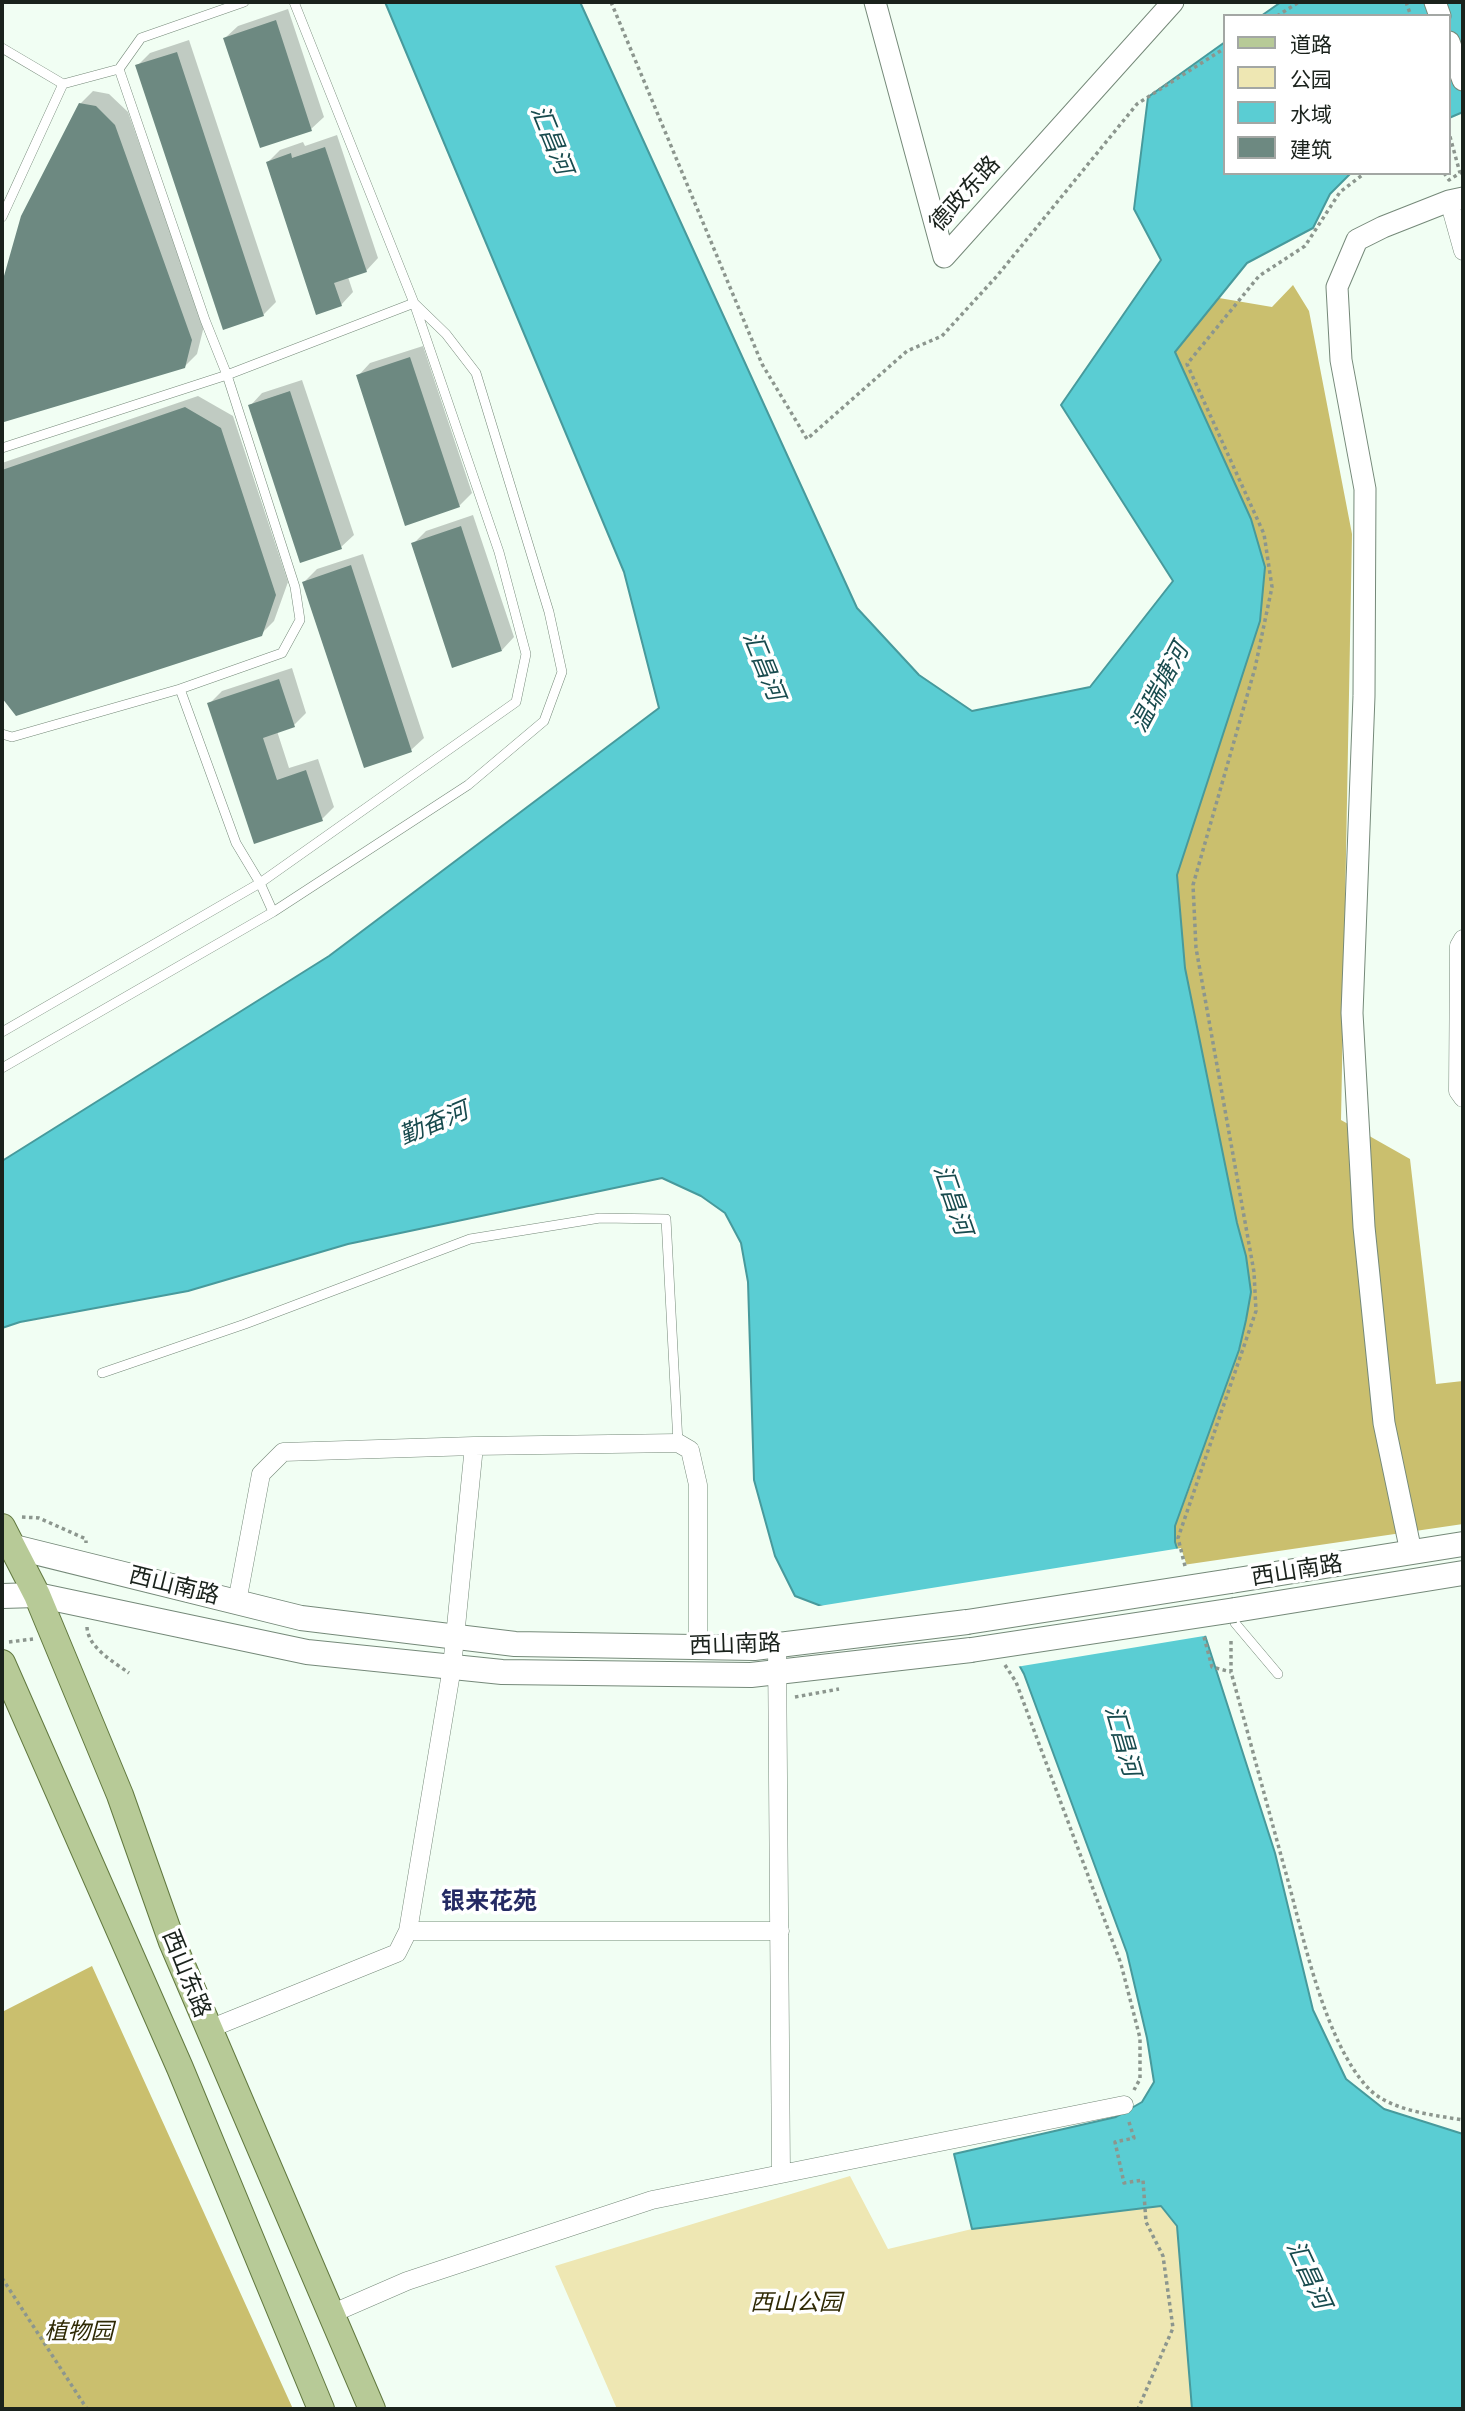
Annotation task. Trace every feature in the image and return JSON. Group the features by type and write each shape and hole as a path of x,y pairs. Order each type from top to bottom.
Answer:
{"main road":[{"name":"西山南路","path":"5,1539 302,1618 515,1644 754,1648 967,1622 1463,1544"},
{"name":"西山东路","path":"5,1539 37,1595 120,1794 172,1942 372,2409"},
{"name":"西山南路","path":"2,1596 37,1595 307,1652 502,1672 751,1675 1235,1616 1463,1573"},
{"name":"西山东路","path":"2,1663 180,2068 321,2409"}],"street":[{"name":"德政东路","path":"875,2 944,257 1174,2"},
{"path":"1451,47 1463,80"},
{"path":"1411,1552 1384,1423 1364,1227 1352,1013 1363,709 1365,489 1341,360 1337,287 1357,240 1456,199 1463,251"},
{"path":"1463,939 1459,946 1458,1091 1463,1098"},
{"path":"237,1602 261,1474 283,1452 678,1443 690,1450 698,1485 698,1647"},
{"path":"209,2029 397,1953 408,1931 452,1667 474,1446"},
{"path":"777,1645 781,2174"},
{"path":"408,1931 780,1931"},
{"path":"331,2314 407,2281 652,2200 1124,2105"}],"lane":[{"path":"2,48 63,84 119,69 141,38 244,2"},
{"path":"2,1032 260,883 516,702 526,654 499,552 414,303 294,2"},
{"path":"2,734 12,737 180,690 282,653 300,620 295,587 227,375 205,320 119,69"},
{"path":"2,217 63,84"},
{"path":"2,447 227,375 414,303"},
{"path":"2,1068 273,912 468,785 544,721 562,672 549,612 476,373 446,334 414,303"},
{"path":"180,690 236,843 260,883 273,912"},
{"path":"102,1373 245,1324 470,1239 600,1218 666,1219 678,1443"},
{"path":"1235,1616 1278,1674"}],"path":[{"path":"611,2 762,365 807,439 907,351 942,335 997,276 1138,104 1224,49"},
{"path":"1280,14 1299,2"},
{"path":"1445,175 1449,180 1460,173 1451,140"},
{"path":"1188,1576 1178,1538 1256,1311 1254,1272 1196,947 1193,885 1255,668 1272,587 1264,534 1187,365 1259,276 1305,246 1340,192 1362,175"},
{"path":"1235,1616 1229,1647 1231,1672 1328,2020 1344,2054 1370,2090 1405,2110 1463,2120"},
{"path":"1201,1628 1212,1667 1231,1672"},
{"path":"87,1633 104,1656 129,1673"},
{"path":"1017,1660 1003,1662 1016,1682 1117,1951 1140,2038 1140,2079 1124,2105 1134,2138 1115,2142 1124,2183 1143,2180 1146,2222 1163,2256 1173,2328 1139,2409"},
{"path":"779,1699 845,1688"},
{"path":"2,2278 87,2409"}],"green space":[{"path":"1293,285 1309,311 1352,534 1341,1120 1410,1159 1436,1384 1463,1381 1463,1524 1183,1565 1175,1542 1175,1526 1193,1479 1251,1292 1246,1256 1185,968 1177,875 1260,621 1265,567 1251,519 1175,352 1219,298 1272,307"},
{"name":"植物园","path":"92,1966 293,2409 2,2409 2,2010"},
{"name":"西山公园","path":"850,2176 888,2249 972,2229 1161,2206 1177,2226 1192,2409 617,2409 555,2266"}],"water":[{"path":"385,2 580,2 857,608 919,675 972,711 1090,687 1173,581 1061,405 1161,260 1134,209 1148,97 1224,43 1224,175 1349,175 1330,194 1313,228 1247,263 1175,352 1251,519 1265,567 1260,621 1177,875 1185,968 1246,1256 1251,1292 1239,1350 1175,1526 1175,1542 1275,1853 1313,2010 1346,2079 1384,2109 1463,2134 1463,2409 1192,2409 1177,2226 1161,2206 972,2229 954,2154 1116,2117 1142,2102 1154,2082 1147,2038 1127,1953 1024,1674 1001,1632 976,1612 933,1599 829,1609 795,1596 775,1556 754,1480 748,1282 741,1243 725,1213 701,1196 662,1178 348,1244 188,1291 20,1322 2,1328 2,1161 329,956 659,708 624,572"},
{"path":"1281,2 1463,2 1463,112 1451,117 1451,14 1264,14"}],"pier":[{"path":"1181,1548 1210,1635 1016,1667 998,1635 974,1615 933,1603 885,1611 829,1613 813,1607"}],"building":[{"path":"276,20 312,131 260,148 223,38"},
{"path":"177,52 264,316 223,330 135,65"},
{"path":"79,103 96,106 115,125 192,340 185,368 4,422 2,283 21,216"},
{"path":"325,147 367,272 334,283 342,306 316,315 266,162 291,153 292,158"},
{"path":"410,357 460,507 405,526 356,375"},
{"path":"290,391 342,549 300,563 248,405"},
{"path":"185,407 221,428 276,595 262,636 16,716 2,698 2,470"},
{"path":"461,526 502,651 452,668 411,543"},
{"path":"351,565 412,752 364,768 302,582"},
{"path":"279,679 295,727 263,738 277,780 306,770 323,821 254,844 207,703"}],"district":[{"name":"银来花苑","path":"489,1902"}],"water label":[{"name":"汇昌河","path":"551,140"},
{"name":"汇昌河","path":"763,666"},
{"name":"温瑞塘河","path":"1160,688"},
{"name":"勤奋河","path":"434,1124"},
{"name":"汇昌河","path":"952,1200"},
{"name":"汇昌河","path":"1122,1741"},
{"name":"汇昌河","path":"1308,2275"}]}
